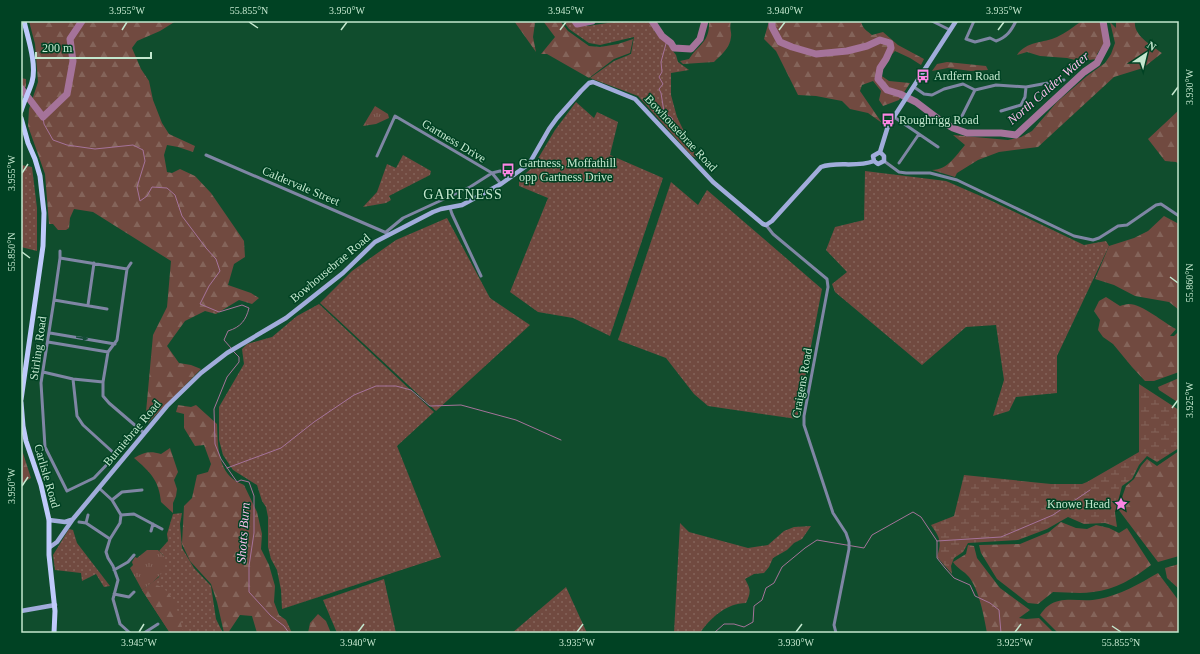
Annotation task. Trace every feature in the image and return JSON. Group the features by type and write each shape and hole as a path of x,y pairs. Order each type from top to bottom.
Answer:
{"main road":[{"path":"22,109 32,82 33,65 24,21"},
{"name":"Carlisle Road","path":"21,118 40,176 44,219 43,246 21,401 26,441 41,485 49,520 55,605 54,633"}],"street":[{"path":"932,21 951,30"},
{"path":"874,161 874,156 880,152 888,126 956,21"},
{"path":"974,21 966,39 974,42 990,38 996,41 1005,38 1012,30 1016,21"},
{"path":"914,87 924,94 932,95 944,89 963,84 975,90 996,85 1026,87 1064,80"},
{"name":"Bowhousebrae Road","path":"242,343 286,318 343,273 375,242 387,233 433,212 462,205 501,184 529,164 549,129 570,103 589,83 593,82 635,99 713,182 760,222 766,225"},
{"path":"1001,111 1020,105 1025,97 1026,87"},
{"path":"961,118 975,90"},
{"name":"Gartness Drive","path":"377,156 395,116 492,173 501,184"},
{"path":"894,117 938,147"},
{"path":"899,163 919,134"},
{"path":"901,150 906,153"},
{"path":"880,152 884,156 884,161 899,172 930,173 957,180 1074,236 1086,239 1092,240 1099,238 1118,226 1127,225 1156,205 1161,204 1179,216"},
{"name":"Caldervale Street","path":"206,155 387,233"},
{"path":"766,225 772,221 820,167 827,164 866,164 874,161 878,164 884,161"},
{"path":"387,233 403,218 470,186 492,173 500,171 514,175"},
{"path":"450,208 482,276"},
{"name":"Craigens Road","path":"766,225 773,234 827,279 828,287 804,416 804,424 833,513 846,533 849,542 850,550 834,625 836,633"},
{"name":"Stirling Road","path":"60,251 50,333 41,383 45,447 67,491 94,478 116,455 83,425 77,416 73,379"},
{"path":"60,258 127,269"},
{"path":"88,306 94,263"},
{"path":"130,263 127,269 117,340 108,352 103,382 103,396 109,404 144,433"},
{"path":"54,300 107,309"},
{"path":"50,333 115,344"},
{"path":"48,342 108,352"},
{"name":"Burniebrae Road","path":"50,547 57,542 73,519 167,406 201,373 242,343"},
{"path":"43,372 73,379 103,382"},
{"path":"99,488 112,500 121,515 120,523 110,539 106,552 118,580 113,599 120,624 130,633"},
{"path":"112,500 122,492 142,490"},
{"path":"121,515 134,514 162,529"},
{"path":"86,523 88,515"},
{"path":"49,520 65,522 73,519"},
{"path":"58,520 62,527 62,535"},
{"path":"79,522 86,523 110,539"},
{"path":"151,531 153,524"},
{"path":"114,570 128,562 134,555"},
{"path":"128,562 132,565"},
{"path":"114,594 129,597 134,592"},
{"path":"21,611 55,605"},
{"path":"144,633 158,624"},
{"path":"123,627 123,633"}],"green space":[{"path":"29,21 176,21 160,31 137,41 132,48 141,69 149,81 153,100 162,123 169,134 195,146 193,152 167,145 164,155 167,172 172,173 180,169 195,176 211,193 244,241 245,257 234,264 228,285 251,293 259,298 252,304 239,300 216,314 205,311 185,321 167,346 179,363 191,365 201,369 148,423 146,412 153,335 167,307 171,261 93,212 74,209 70,218 69,228 66,230 58,230 53,224 49,224 45,174 28,126 29,109 38,82 35,44"},
{"path":"514,21 539,21 535,23 533,37 536,52"},
{"path":"543,21 560,21 568,31 589,46 600,47 618,44 633,39 630,53 614,59 589,78 547,54 541,54 555,37"},
{"path":"563,21 571,21 588,26 620,21 647,21 652,25 655,32 676,55 678,62 689,70 671,73 671,95 677,117 697,158 692,156 638,96 590,78 614,61 631,54 634,37 600,45 589,43 569,29"},
{"path":"576,21 617,21 586,24"},
{"path":"709,21 731,21 731,37 727,48 714,62 683,64 680,61 689,59 704,42 708,34"},
{"path":"769,21 861,21 867,31 872,35 883,32 898,45 924,59 921,65 895,51 876,72 889,81 910,83 899,100 883,106 879,100 881,91 873,81 862,85 860,91 882,123 868,113 850,109 842,101 816,96 798,95 776,51 764,39"},
{"path":"1082,21 1101,21 1105,42 1097,54 1098,59 1079,61 1067,58 1040,56 1027,52 1017,55 1025,47 1057,37"},
{"path":"1116,21 1135,21 1135,26 1140,36 1162,53 1143,68 1114,77 1038,147 999,152 978,160 957,173 955,177 932,170 943,168 947,165 965,145 953,135 1008,140 1021,137 1032,131 1057,102 1087,76 1105,63 1111,54 1115,43 1110,22 1116,28"},
{"path":"947,62 986,66 988,70 971,71 948,68 932,71 937,64"},
{"path":"21,78 26,79 26,86 21,99"},
{"path":"576,102 594,118 597,112 618,122 610,155 663,178 610,336 573,318 538,312 510,292 548,198 519,186 519,179 533,167 555,130"},
{"path":"375,106 388,114 389,118 376,124 363,126"},
{"path":"1179,110 1179,164 1176,162 1165,161 1148,139"},
{"path":"403,155 431,171 430,175 389,196 391,200 386,203 363,207 377,192 387,164 396,168"},
{"path":"21,165 32,167 37,208 37,251 21,247"},
{"path":"865,171 946,181 992,201 1084,245 1106,241 1109,246 1057,356 1057,393 1016,397 1009,411 993,416 1004,380 996,325 966,327 922,365 835,292 832,284 847,272 826,250 835,227 864,220"},
{"path":"671,182 698,205 707,190 822,289 797,419 708,406 694,394 666,358 618,340"},
{"path":"1164,216 1179,224 1179,310 1169,302 1135,296 1114,285 1095,279 1109,246 1134,238 1148,231"},
{"path":"447,218 490,298 530,325 436,411 320,303 352,271 396,240"},
{"path":"1106,297 1120,306 1128,304 1134,305 1153,314 1176,329 1170,336 1174,336 1179,331 1179,372 1154,381 1145,381 1113,344 1103,337 1098,330 1100,320 1094,311 1099,301"},
{"path":"319,304 434,412 397,446 441,557 282,609 281,590 277,570 271,559 268,547 268,517 266,507 262,501 257,485 233,470 223,455 219,440 219,407 244,364 242,349 247,344 272,337 297,316"},
{"path":"1179,378 1179,403 1159,390 1158,387"},
{"path":"1139,384 1179,410 1179,448 1157,462 1147,456 1139,465 1132,479 1122,486 1115,513 1117,527 1105,523 1084,524 1068,517 1047,529 1018,540 968,543 963,552 954,558 951,566 952,574 937,557 940,543 931,525 954,516 964,475 1051,484 1082,484 1087,482 1139,452"},
{"path":"178,405 191,407 196,405 217,424 218,446 221,461 228,474 234,480 244,485 257,512 262,534 261,549 269,565 275,586 274,602 279,615 286,620 292,633 257,633 252,616 240,615 228,633 224,633 211,584 190,561 182,544 184,506 192,498 197,475 208,472 211,464 204,445 195,446 184,428 184,414 176,412"},
{"path":"21,447 31,478 21,484"},
{"path":"170,448 178,472 174,480 177,489 173,503 173,513 161,502 160,494 153,477 134,458 141,454 147,453 161,454"},
{"path":"1179,451 1179,556 1158,562 1118,509 1126,486 1134,479 1141,466 1147,459 1157,466"},
{"path":"182,513 180,524 182,548 194,568 211,586 216,619 223,633 170,633 142,590 159,577 164,556 159,551 168,541 167,534 173,514"},
{"path":"1061,522 1076,528 1087,529 1096,525 1109,528 1119,533 1127,528 1151,565 1131,579 1109,589 1088,593 1053,592 1038,604 1028,603 997,579 981,553 979,545 1020,544 1049,532"},
{"path":"680,523 689,532 748,548 768,545 784,531 794,527 811,526 802,539 773,558 769,567 764,573 754,574 745,579 750,591 746,603 732,606 720,612 700,633 674,633"},
{"path":"69,529 73,530 77,543 110,586 104,587 96,574 82,581 81,573 55,570 53,555"},
{"path":"968,545 974,546 977,558 1000,588 1030,610 1019,618 1039,618 1054,633 987,633 983,611 973,582 953,562 966,554"},
{"path":"147,550 158,550 164,556 164,571 142,590 130,568 133,565 132,562 135,557 137,558"},
{"path":"1179,564 1179,589 1167,578 1165,568"},
{"path":"1158,573 1179,601 1179,633 1058,633 1040,615 1046,608 1059,601 1093,600 1107,597 1129,589"},
{"path":"384,579 396,633 337,633 323,600"},
{"path":"151,584 161,587 174,601 184,633 170,633 142,590"},
{"path":"566,587 587,633 512,633"},
{"path":"318,614 326,621 331,633 308,633 310,623"}],"waterway":[{"name":"North Calder Water","path":"21,88 43,117 67,94 73,61 70,39 82,21"},
{"name":"North Calder Water","path":"575,21 577,24 592,21"},
{"name":"North Calder Water","path":"652,21 662,36 671,43 674,48 691,49 700,39 705,21"},
{"name":"North Calder Water","path":"772,21 772,27 780,42 816,54 847,51 867,46 880,40 890,43 891,48 880,68 878,79 887,90 900,94 916,102 941,121 953,128 967,133 1001,133 1016,135 1084,72 1097,63 1107,44 1103,21"},
{"path":"667,40 661,62 662,72 659,77 663,84 659,89 664,112 672,118 684,143 692,150"},
{"name":"Shotts Burn","path":"43,117 44,124 53,140 67,145 95,149 133,145 143,150 145,161 137,187 140,201 147,196 152,187 167,188 175,195 182,216 216,259 220,271 209,286 200,304 219,312 242,305 249,308 240,325 228,331 224,340 231,348"},
{"name":"Shotts Burn","path":"233,351 239,357 239,362 227,377 214,409 215,444 221,459 237,482 241,480 249,482 254,496 254,533 249,566 249,592 271,616 284,626 289,633"},
{"path":"227,468 281,448 314,422 354,395 376,386 396,386 411,390 430,406 461,405 516,420 561,440"},
{"path":"937,541 1001,537 1053,515 1090,490"},
{"path":"714,633 724,624 734,624 744,627 753,622 754,606 762,600 766,588 774,583 782,567 817,540 864,548 872,535 913,512 921,517 937,541 937,558 945,568 954,578 970,585 975,596 990,603 999,610 1001,633"}],"place":[{"name":"Ardfern Road","path":"923,76"},
{"name":"Roughrigg Road","path":"888,120"},
{"name":"Gartness, Moffathill opp Gartness Drive","path":"508,170"},
{"name":"Knowe Head","path":"1121,504"}],"district":[{"name":"GARTNESS","path":"463,194"}]}
